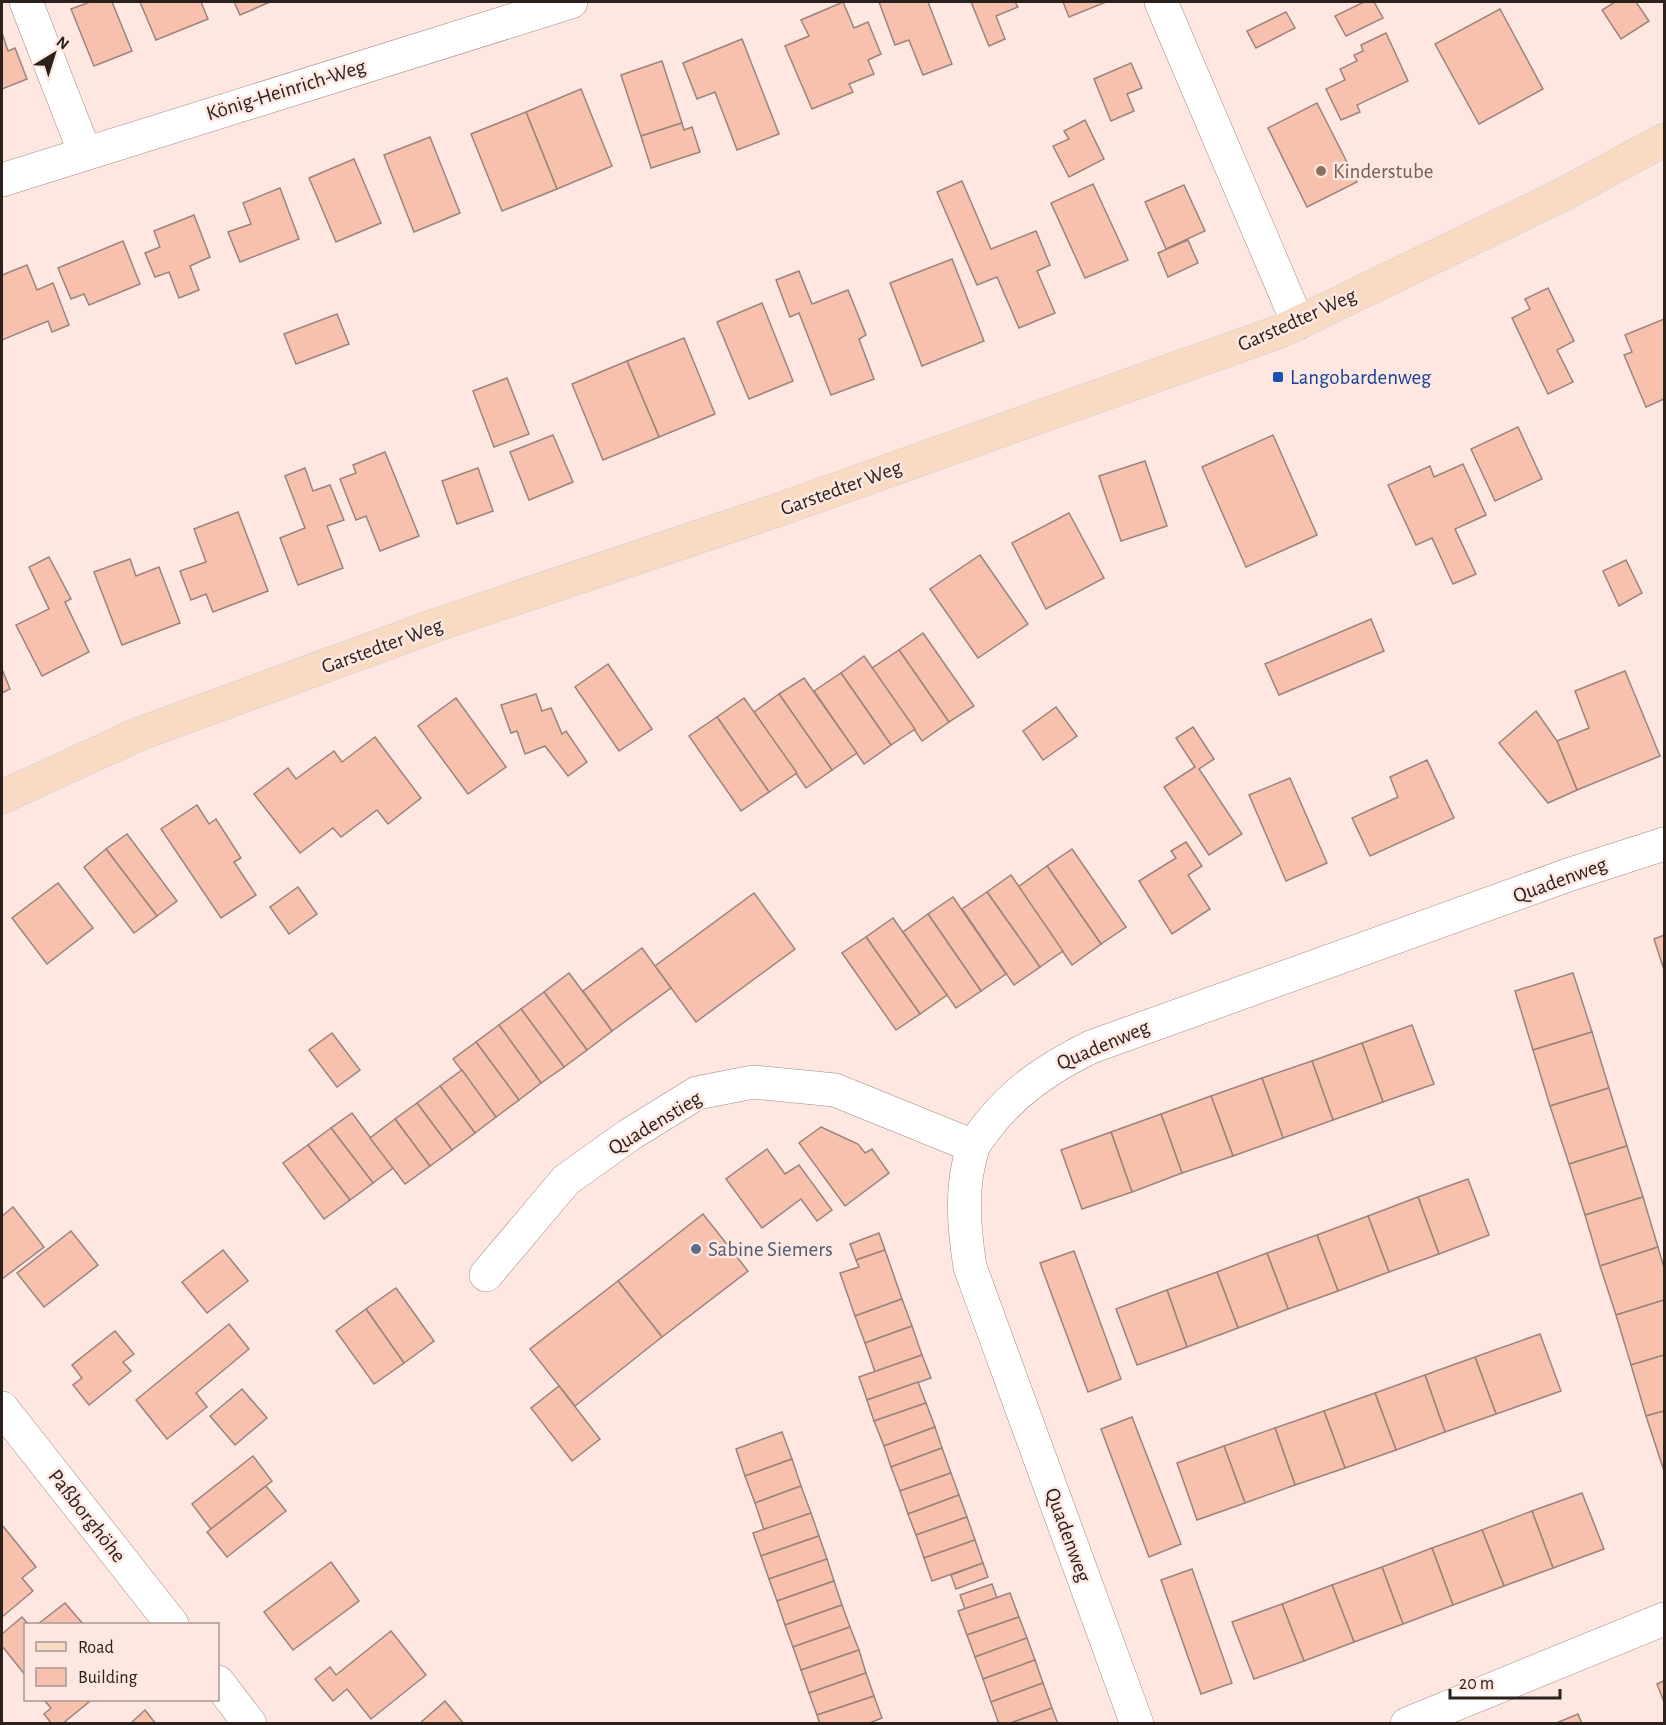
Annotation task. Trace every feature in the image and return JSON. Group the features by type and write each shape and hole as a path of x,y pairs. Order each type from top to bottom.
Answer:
{"main road":[{"name":"Garstedter Weg","path":"2,797 139,734 181,718 445,622 786,507 1298,323 1562,195 1665,140"}],"street":[{"path":"26,2 85,153"},
{"name":"König-Heinrich-Weg","path":"2,180 571,2"},
{"path":"1161,2 1298,323"},
{"name":"Quadenweg","path":"1137,1724 970,1267 964,1224 966,1183 974,1146 995,1116 1024,1087 1057,1063 1091,1047 1571,874 1665,844"},
{"name":"Quadenstieg","path":"486,1275 566,1180 629,1135 697,1093 753,1082 835,1090 974,1146"},
{"name":"Paßborghöhe","path":"2,1408 171,1623"},
{"path":"1407,1724 1665,1619"},
{"path":"219,1683 250,1724"}],"building":[{"path":"90,2 112,2 132,51 94,66 71,9"},
{"path":"140,2 201,2 208,19 156,40"},
{"path":"234,2 270,2 240,15"},
{"path":"843,2 854,28 868,22 881,54 868,60 874,74 849,84 853,92 812,109 785,46 809,36 801,20"},
{"path":"879,2 928,2 952,64 923,75 909,40 895,45"},
{"path":"971,2 1015,2 1018,7 996,16 1005,39 989,46"},
{"path":"1063,2 1106,2 1069,17"},
{"path":"1364,2 1374,2 1383,18 1346,36 1335,16"},
{"path":"1615,2 1636,2 1649,21 1621,39 1602,10"},
{"path":"1500,9 1543,89 1479,124 1435,44"},
{"path":"1286,12 1295,28 1256,48 1247,31"},
{"path":"2,33 8,51 15,48 27,79 2,89"},
{"path":"1386,33 1408,81 1357,105 1360,112 1341,120 1326,89 1345,80 1340,69 1357,61 1354,55 1363,51 1361,45"},
{"path":"742,39 779,134 737,150 715,92 697,99 683,63"},
{"path":"662,61 682,123 641,136 621,75"},
{"path":"1131,63 1142,88 1127,94 1134,111 1111,121 1094,79"},
{"path":"581,89 612,166 557,189 526,112"},
{"path":"1317,103 1357,182 1307,207 1268,128"},
{"path":"526,112 557,189 502,211 471,134"},
{"path":"1085,120 1104,159 1069,177 1053,146 1069,139 1064,131"},
{"path":"682,123 684,130 692,127 700,152 651,168 641,136"},
{"path":"430,137 460,213 414,232 384,155"},
{"path":"354,159 381,223 336,242 309,178"},
{"path":"962,181 991,249 1036,231 1050,265 1037,271 1055,313 1019,328 997,277 977,285 937,192"},
{"path":"1093,184 1128,260 1085,278 1051,203"},
{"path":"1184,185 1205,231 1166,249 1145,202"},
{"path":"280,188 299,239 240,262 228,232 251,224 243,203"},
{"path":"194,215 210,257 190,266 199,290 179,298 169,272 155,277 145,253 160,247 154,231"},
{"path":"1188,240 1198,263 1168,277 1158,253"},
{"path":"123,241 140,284 89,305 84,294 71,299 58,268"},
{"path":"952,259 984,341 922,366 890,283"},
{"path":"27,265 37,290 53,283 69,325 52,332 48,321 2,340 2,275"},
{"path":"799,271 812,304 848,290 866,335 859,339 874,379 831,395 799,313 790,317 776,280"},
{"path":"1548,288 1574,341 1557,350 1573,382 1548,394 1512,318 1530,309 1525,299"},
{"path":"762,303 793,381 749,399 717,322"},
{"path":"337,314 349,344 296,364 284,334"},
{"path":"1664,319 1664,399 1646,407 1624,355 1632,352 1625,335"},
{"path":"684,338 715,414 659,437 627,361"},
{"path":"627,361 659,437 603,460 572,384"},
{"path":"507,378 529,434 494,447 473,391"},
{"path":"1518,427 1542,479 1495,501 1471,449"},
{"path":"553,435 573,482 529,500 510,452"},
{"path":"1273,435 1317,535 1246,567 1202,467"},
{"path":"385,452 419,536 380,551 366,516 356,520 340,479 356,473 353,465"},
{"path":"1145,461 1167,526 1121,541 1099,476"},
{"path":"1463,464 1486,515 1455,529 1476,574 1453,584 1432,538 1416,545 1388,485 1430,466 1434,477"},
{"path":"305,468 313,491 330,485 344,520 327,526 343,568 298,585 280,538 305,528 285,476"},
{"path":"478,468 493,511 457,524 442,481"},
{"path":"238,512 268,591 213,612 206,594 191,600 180,571 206,562 194,529"},
{"path":"1069,513 1104,578 1046,609 1012,543"},
{"path":"980,555 1028,624 978,658 930,589"},
{"path":"49,557 71,599 65,602 89,652 42,676 16,625 49,609 29,567"},
{"path":"130,559 136,576 159,567 180,623 122,645 94,572"},
{"path":"1626,560 1642,593 1619,606 1603,571"},
{"path":"1371,619 1384,651 1279,695 1265,664"},
{"path":"923,633 974,706 949,722 899,650"},
{"path":"899,650 949,722 922,741 872,668"},
{"path":"864,656 915,729 891,745 841,673"},
{"path":"608,664 652,729 619,751 575,687"},
{"path":"2,669 10,689 2,693"},
{"path":"1625,671 1660,756 1577,790 1557,741 1589,728 1575,691"},
{"path":"841,673 891,745 864,764 814,691"},
{"path":"804,678 857,753 832,770 779,694"},
{"path":"536,694 542,711 551,708 562,734 566,731 587,762 568,776 545,746 525,754 517,731 511,733 501,705"},
{"path":"779,694 832,770 806,788 754,712"},
{"path":"456,698 506,767 468,794 418,726"},
{"path":"744,698 797,773 769,792 717,717"},
{"path":"1056,707 1077,736 1043,760 1023,731"},
{"path":"1536,711 1557,741 1577,790 1548,803 1499,743"},
{"path":"717,717 769,792 741,811 689,736"},
{"path":"1193,727 1214,759 1199,769 1242,834 1209,855 1164,787 1195,767 1176,738"},
{"path":"375,737 421,798 388,824 377,810 341,837 333,828 300,853 254,794 288,768 296,779 334,751 342,762"},
{"path":"1427,760 1454,818 1370,856 1352,818 1398,797 1390,777"},
{"path":"1290,778 1327,863 1286,881 1249,795"},
{"path":"197,805 209,824 216,819 241,858 234,862 256,895 221,918 161,829"},
{"path":"127,834 177,901 157,916 106,849"},
{"path":"1186,842 1202,866 1188,875 1210,909 1172,934 1139,881 1176,858 1171,851"},
{"path":"106,849 157,916 134,933 84,867"},
{"path":"1072,849 1126,927 1101,944 1047,866"},
{"path":"1047,866 1101,944 1072,965 1018,887"},
{"path":"1011,875 1063,951 1040,967 987,892"},
{"path":"58,883 93,928 47,964 12,918"},
{"path":"298,887 317,914 289,934 270,907"},
{"path":"987,892 1040,967 1014,985 962,909"},
{"path":"754,893 795,949 696,1022 655,966"},
{"path":"953,897 1006,974 981,991 928,914"},
{"path":"928,914 981,991 956,1008 903,932"},
{"path":"893,918 947,995 920,1014 866,937"},
{"path":"1664,935 1664,970 1654,939"},
{"path":"866,937 920,1014 896,1030 842,953"},
{"path":"642,948 671,988 612,1031 583,991"},
{"path":"569,973 612,1031 587,1050 544,992"},
{"path":"1573,973 1592,1032 1533,1050 1515,991"},
{"path":"544,992 587,1050 564,1067 521,1009"},
{"path":"521,1009 564,1067 541,1083 499,1025"},
{"path":"499,1025 541,1083 519,1100 476,1042"},
{"path":"1412,1025 1434,1084 1383,1102 1362,1043"},
{"path":"1592,1032 1609,1088 1550,1106 1533,1050"},
{"path":"332,1033 360,1070 337,1087 309,1050"},
{"path":"476,1042 519,1100 496,1117 453,1059"},
{"path":"1362,1043 1383,1102 1333,1120 1312,1061"},
{"path":"1312,1061 1333,1120 1283,1138 1262,1078"},
{"path":"462,1070 496,1117 475,1133 440,1086"},
{"path":"1262,1078 1283,1138 1233,1156 1211,1096"},
{"path":"440,1086 475,1133 452,1150 417,1103"},
{"path":"1609,1088 1627,1146 1569,1164 1550,1106"},
{"path":"1211,1096 1233,1156 1182,1173 1161,1114"},
{"path":"417,1103 452,1150 430,1166 395,1119"},
{"path":"352,1113 393,1168 373,1183 331,1128"},
{"path":"1161,1114 1182,1173 1132,1192 1111,1132"},
{"path":"395,1119 430,1166 405,1184 370,1138"},
{"path":"821,1127 858,1144 865,1153 872,1149 889,1173 845,1206 799,1143"},
{"path":"331,1128 373,1183 350,1200 308,1145"},
{"path":"1111,1132 1132,1192 1082,1209 1061,1150"},
{"path":"308,1145 350,1200 324,1219 283,1163"},
{"path":"1627,1146 1643,1197 1585,1215 1569,1164"},
{"path":"767,1149 785,1174 799,1165 832,1210 817,1221 801,1199 762,1228 726,1179"},
{"path":"1468,1179 1489,1235 1439,1254 1418,1197"},
{"path":"1418,1197 1439,1254 1389,1272 1368,1216"},
{"path":"1643,1197 1658,1247 1600,1266 1585,1215"},
{"path":"13,1207 44,1247 2,1279 2,1216"},
{"path":"703,1214 748,1271 662,1337 618,1281"},
{"path":"1368,1216 1389,1272 1338,1291 1317,1235"},
{"path":"71,1231 98,1265 44,1307 17,1273"},
{"path":"879,1233 885,1250 856,1260 850,1244"},
{"path":"1317,1235 1338,1291 1288,1309 1267,1253"},
{"path":"1658,1247 1664,1268 1664,1300 1616,1315 1600,1266"},
{"path":"223,1250 248,1281 207,1313 182,1282"},
{"path":"885,1250 902,1299 855,1316 840,1273 859,1267 856,1260"},
{"path":"1074,1251 1121,1379 1088,1392 1040,1263"},
{"path":"1267,1253 1288,1309 1238,1328 1217,1272"},
{"path":"1217,1272 1238,1328 1187,1347 1167,1290"},
{"path":"618,1281 662,1337 575,1406 530,1349"},
{"path":"396,1288 434,1341 404,1363 366,1309"},
{"path":"1167,1290 1187,1347 1137,1365 1116,1309"},
{"path":"902,1299 912,1326 865,1343 855,1316"},
{"path":"1664,1300 1664,1355 1631,1365 1616,1315"},
{"path":"366,1309 404,1363 374,1384 336,1331"},
{"path":"229,1324 249,1349 196,1393 207,1407 167,1439 136,1400"},
{"path":"912,1326 922,1355 875,1372 865,1343"},
{"path":"115,1331 134,1354 123,1362 131,1371 89,1405 73,1385 82,1378 72,1365"},
{"path":"1540,1334 1561,1391 1496,1414 1475,1357"},
{"path":"922,1355 931,1378 867,1400 859,1377"},
{"path":"1664,1355 1664,1411 1646,1416 1631,1365"},
{"path":"1475,1357 1496,1414 1445,1432 1425,1375"},
{"path":"1425,1375 1445,1432 1396,1450 1375,1393"},
{"path":"918,1382 926,1403 874,1421 867,1400"},
{"path":"559,1386 600,1439 572,1461 531,1408"},
{"path":"242,1389 267,1418 235,1445 210,1416"},
{"path":"1375,1393 1396,1450 1345,1468 1324,1411"},
{"path":"926,1403 935,1427 884,1446 874,1421"},
{"path":"1324,1411 1345,1468 1295,1485 1275,1428"},
{"path":"1664,1411 1664,1467 1663,1468 1646,1416"},
{"path":"1132,1417 1181,1544 1149,1557 1101,1429"},
{"path":"935,1427 942,1448 891,1467 884,1446"},
{"path":"1275,1428 1295,1485 1245,1503 1224,1446"},
{"path":"782,1432 792,1459 745,1476 736,1449"},
{"path":"1224,1446 1245,1503 1197,1520 1177,1463"},
{"path":"942,1448 951,1473 900,1491 891,1467"},
{"path":"253,1456 272,1481 211,1529 192,1504"},
{"path":"792,1459 801,1486 755,1503 745,1476"},
{"path":"951,1473 959,1495 908,1514 900,1491"},
{"path":"266,1486 286,1511 227,1557 207,1532"},
{"path":"801,1486 811,1513 764,1530 755,1503"},
{"path":"1582,1493 1604,1549 1553,1568 1532,1511"},
{"path":"959,1495 967,1517 916,1535 908,1514"},
{"path":"1532,1511 1553,1568 1504,1586 1482,1530"},
{"path":"811,1513 819,1536 761,1556 753,1533"},
{"path":"967,1517 975,1540 924,1558 916,1535"},
{"path":"2,1525 36,1567 22,1578 33,1591 2,1617"},
{"path":"1482,1530 1504,1586 1453,1605 1432,1548"},
{"path":"819,1536 827,1559 769,1579 761,1556"},
{"path":"975,1540 983,1563 932,1581 924,1558"},
{"path":"1432,1548 1453,1605 1403,1624 1382,1567"},
{"path":"827,1559 834,1581 777,1601 769,1579"},
{"path":"331,1562 359,1601 293,1650 264,1612"},
{"path":"983,1563 988,1577 956,1589 951,1575"},
{"path":"1382,1567 1403,1624 1354,1642 1332,1585"},
{"path":"1192,1569 1232,1683 1201,1694 1161,1580"},
{"path":"834,1581 842,1605 785,1625 777,1601"},
{"path":"992,1584 997,1598 965,1609 960,1595"},
{"path":"1332,1585 1354,1642 1304,1661 1282,1604"},
{"path":"1010,1593 1019,1617 967,1635 958,1611"},
{"path":"65,1603 82,1623 39,1623"},
{"path":"1282,1604 1304,1661 1254,1679 1232,1622"},
{"path":"842,1605 850,1627 793,1647 785,1625"},
{"path":"22,1617 27,1623 24,1623 24,1674 2,1646 2,1634"},
{"path":"1019,1617 1027,1638 975,1657 967,1635"},
{"path":"850,1627 859,1650 801,1670 793,1647"},
{"path":"391,1631 426,1675 371,1719 347,1689 333,1701 315,1679 330,1667 336,1675"},
{"path":"1027,1638 1035,1660 983,1679 975,1657"},
{"path":"859,1650 866,1673 809,1693 801,1670"},
{"path":"1035,1660 1043,1683 991,1702 983,1679"},
{"path":"866,1673 874,1696 817,1715 809,1693"},
{"path":"1664,1681 1664,1702 1657,1684"},
{"path":"1043,1683 1052,1708 1008,1724 999,1724 991,1702"},
{"path":"874,1696 882,1718 867,1724 820,1724 817,1715"},
{"path":"45,1701 89,1702 62,1724 52,1724 44,1714 51,1708"},
{"path":"445,1701 464,1724 419,1724"},
{"path":"1052,1708 1058,1724 1008,1724"},
{"path":"145,1710 156,1724 130,1724"},
{"path":"1578,1714 1582,1724 1554,1724"}],"place":[{"name":"Kinderstube","path":"1321,171"},
{"name":"Langobardenweg","path":"1278,377"},
{"name":"Sabine Siemers","path":"696,1249"}]}
